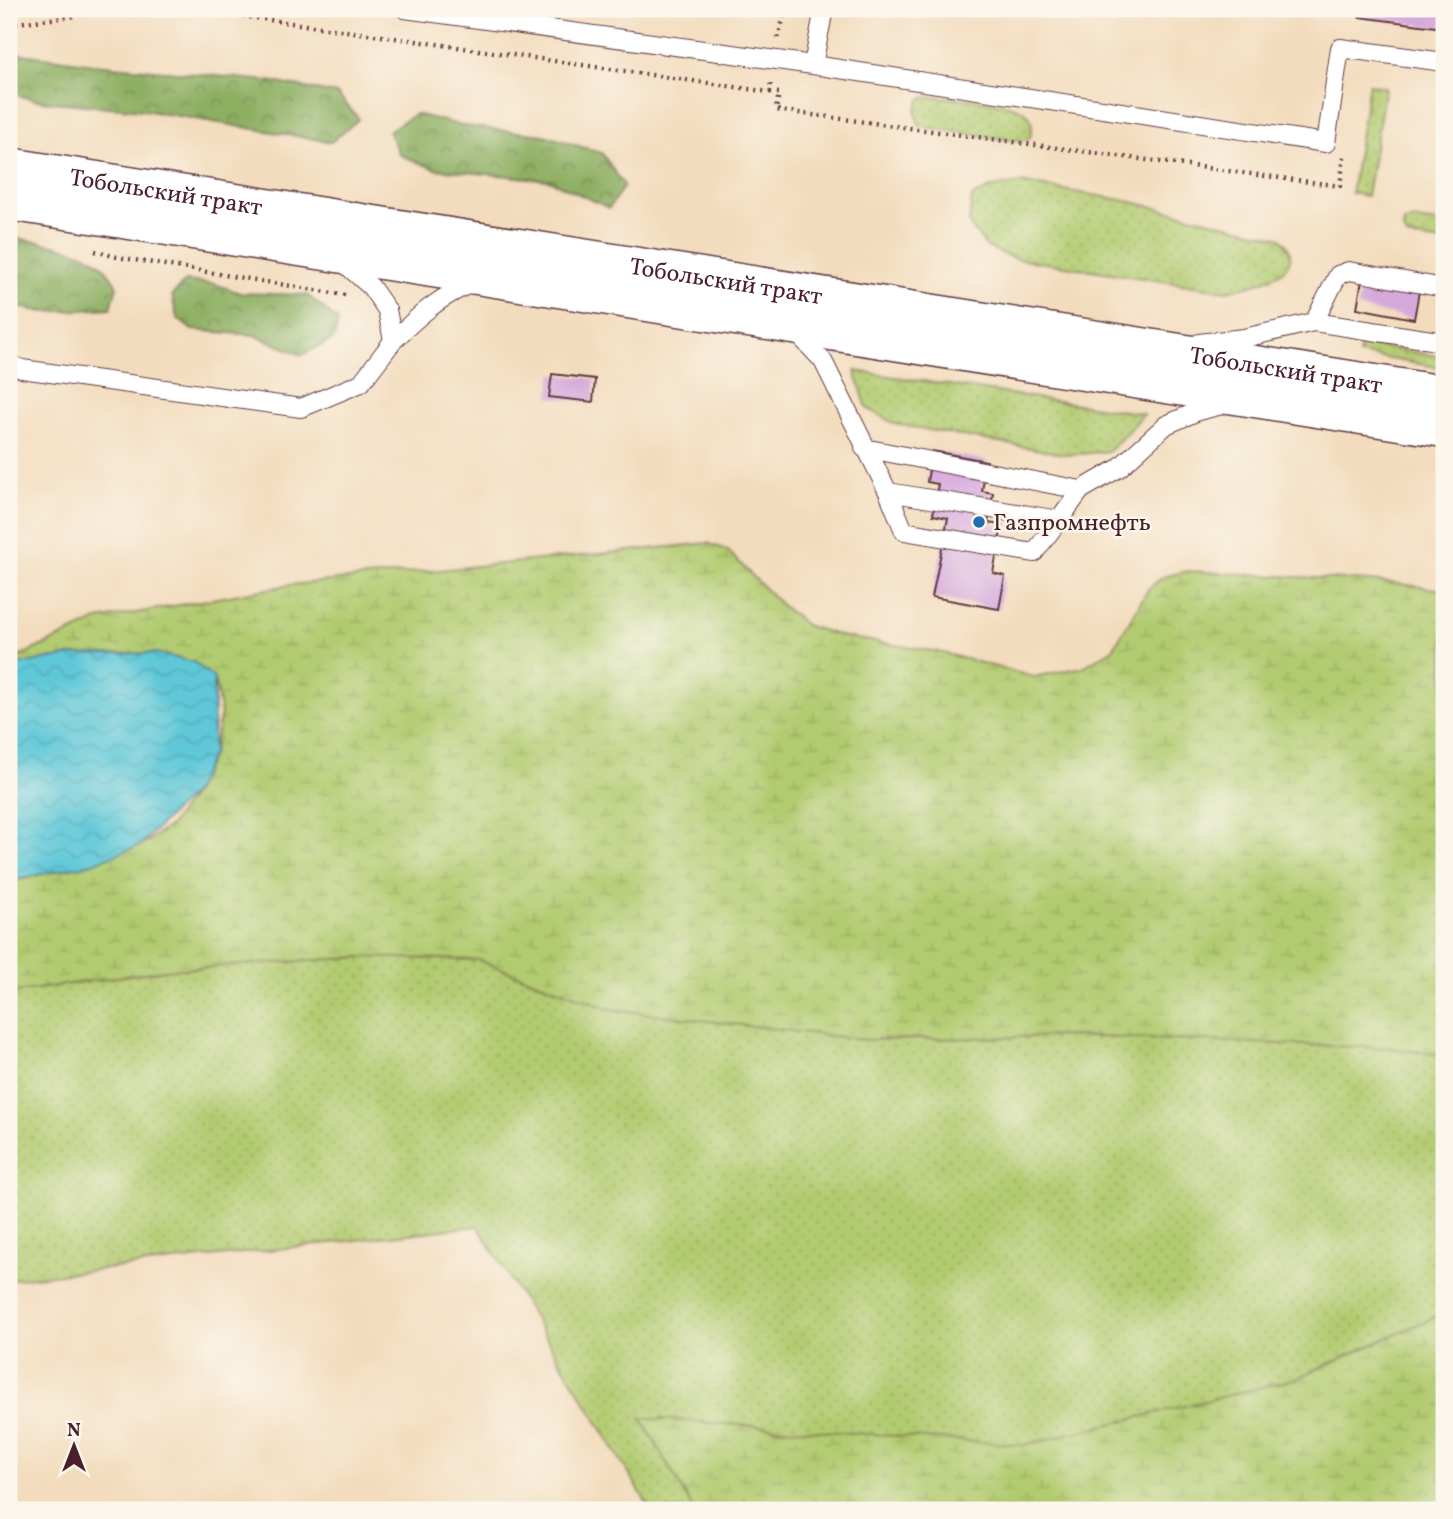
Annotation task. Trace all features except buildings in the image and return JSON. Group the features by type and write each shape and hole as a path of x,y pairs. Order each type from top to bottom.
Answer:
{"main road":[{"name":"Тобольский тракт","path":"9,167 1444,396"},
{"name":"Тобольский тракт","path":"9,201 1444,428"}],"lane":[{"path":"405,9 813,65 1326,143 1340,48 1444,62"},
{"path":"813,65 824,9"},
{"path":"333,254 371,286 387,310 393,341"},
{"path":"1314,322 1338,275 1349,271 1444,288"},
{"path":"9,364 22,369 301,408 361,383 393,341 427,307 452,291 487,277"},
{"path":"1138,348 1244,338 1314,322 1444,342"},
{"path":"782,323 800,335 823,361 888,492 904,531 1034,553 1081,489 1119,468 1166,425 1198,411 1254,397"},
{"path":"864,447 1081,489"},
{"path":"888,492 1059,520"}],"path":[{"path":"9,24 76,16 92,9"},
{"path":"194,9 256,17 257,9"},
{"path":"93,250 117,257 380,300"}],"green space":[{"path":"9,52 93,64 268,81 337,94 359,119 331,142 143,110 41,101 9,93"},
{"path":"1369,84 1385,87 1367,196 1351,193"},
{"path":"922,98 983,101 1024,111 1031,119 1030,137 1025,140 1011,140 920,126 916,111 919,102"},
{"path":"415,114 464,126 544,135 602,153 624,186 609,208 549,180 435,169 400,155 388,131"},
{"path":"1021,183 1128,201 1281,238 1289,250 1290,260 1275,276 1227,291 1013,258 987,247 969,224 972,197 988,189"},
{"path":"1415,220 1444,224 1444,242 1408,237 1403,230 1404,222"},
{"path":"9,237 62,247 95,260 117,286 111,308 45,312 9,306"},
{"path":"186,281 215,284 240,293 307,295 338,321 334,339 302,355 254,335 192,330 177,318 172,295"},
{"path":"1361,344 1444,357 1444,368 1359,354"},
{"path":"855,371 1144,414 1109,451 1069,455 895,424 867,408"},
{"path":"708,543 727,550 779,603 807,626 845,637 939,652 1034,677 1083,667 1113,649 1149,588 1163,577 1188,571 1385,582 1444,590 1444,1055 1390,1048 1073,1036 866,1040 610,1009 478,960 362,957 165,970 9,993 9,881 139,846 170,826 195,791 213,752 221,714 214,678 73,655 9,666 9,661 98,620 289,585"},
{"path":"362,957 478,960 610,1009 866,1040 1073,1036 1391,1048 1444,1055 1444,1313 1295,1379 1024,1446 641,1418 694,1510 651,1510 478,1226 9,1280 9,993 165,970"},
{"path":"1444,1313 1444,1510 694,1510 641,1418 1024,1445 1295,1379"}],"water":[{"path":"155,653 194,662 214,678 213,752 195,791 139,846 90,864 9,881 9,666 72,655"}],"place":[{"name":"Газпромнефть","path":"979,522"}]}
